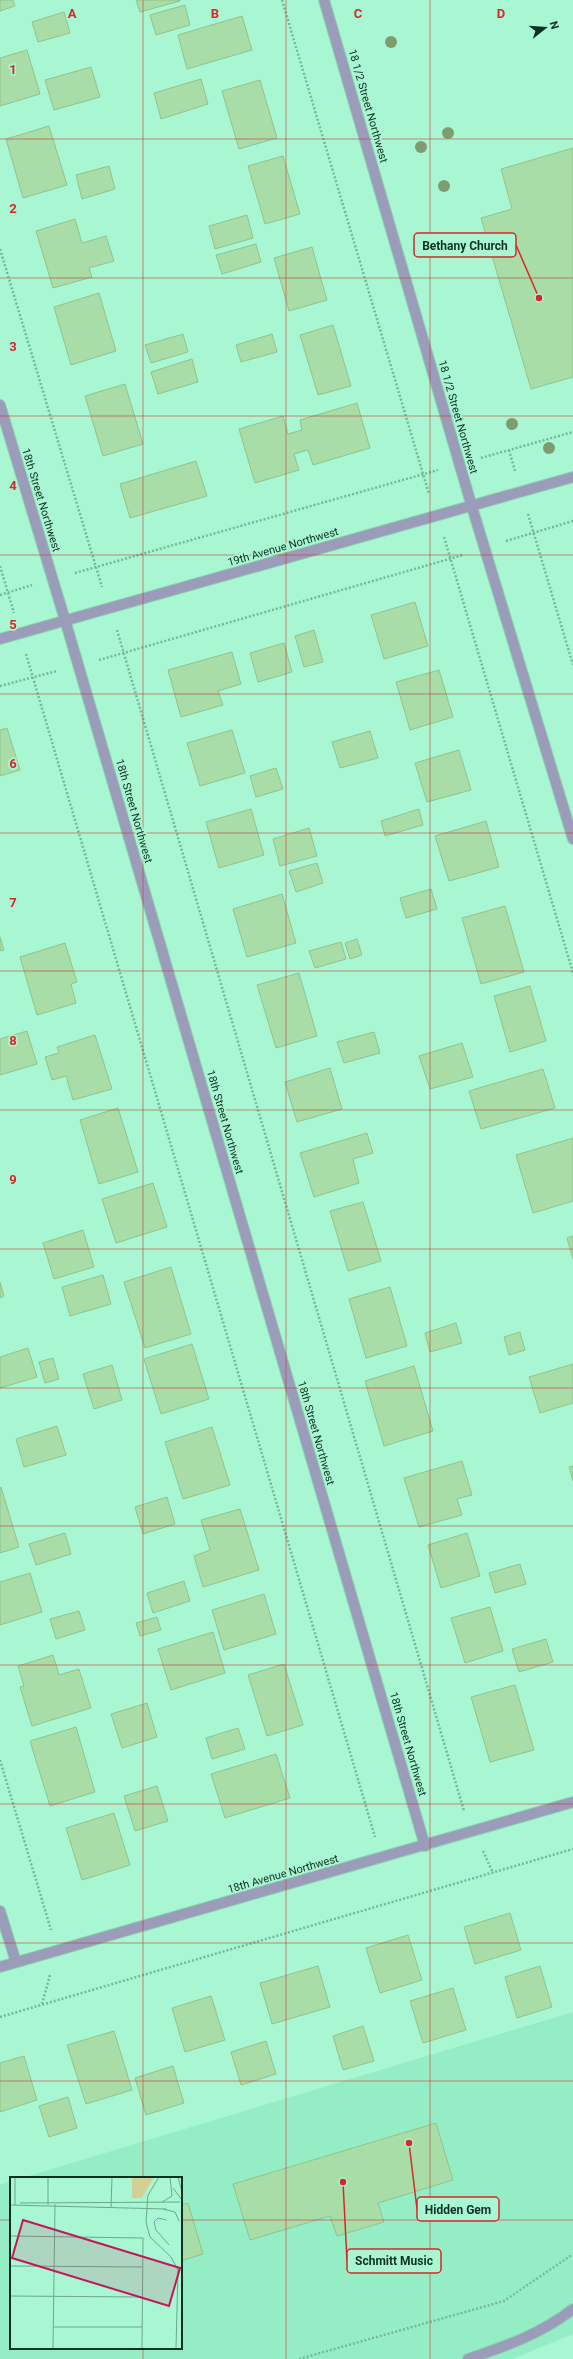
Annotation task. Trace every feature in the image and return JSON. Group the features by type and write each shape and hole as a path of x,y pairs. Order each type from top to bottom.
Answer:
{"street":[{"name":"18 1/2 Street Northwest","path":"324,0 472,507 573,840"},
{"name":"18th Street Northwest","path":"0,405 65,620 425,1846"},
{"name":"19th Avenue Northwest","path":"0,639 472,507 573,477"},
{"name":"18th Avenue Northwest","path":"0,1967 425,1846 573,1802"},
{"path":"0,1911 16,1962"},
{"path":"468,2359 518,2342 540,2331 573,2309"}],"path":[{"path":"0,249 96,567 423,474 282,0"},
{"path":"509,450 573,432"},
{"path":"573,521 534,533 573,665"},
{"path":"462,1805 124,653 451,558 573,973"},
{"path":"0,566 8,593 0,595"},
{"path":"0,686 32,677 382,1858"},
{"path":"0,1760 57,1950"},
{"path":"0,2017 573,1849"},
{"path":"299,2359 504,2301 573,2254"}],"shaded area":[{"path":"573,2012 573,2334 512,2359 0,2359 0,2185 10,2181 10,2349 182,2349 182,2177 25,2177"}],"building":[{"path":"0,0 13,0 15,6 0,11"},
{"path":"136,0 180,0 180,1 140,12"},
{"path":"185,5 190,25 156,35 150,15"},
{"path":"64,12 70,33 38,42 32,22"},
{"path":"242,16 252,50 187,69 178,35"},
{"path":"27,50 40,94 0,106 0,58"},
{"path":"91,67 100,97 54,110 45,80"},
{"path":"201,79 208,104 161,119 154,93"},
{"path":"260,80 277,138 239,149 222,91"},
{"path":"49,126 67,185 23,198 6,139"},
{"path":"573,148 573,377 531,389 481,218 512,209 501,169"},
{"path":"283,156 300,214 265,224 248,166"},
{"path":"109,166 115,189 82,199 76,175"},
{"path":"247,215 253,238 215,249 209,226"},
{"path":"75,219 82,243 106,236 114,261 89,268 92,277 53,288 36,231"},
{"path":"256,244 261,262 222,274 216,255"},
{"path":"312,247 327,300 289,311 274,258"},
{"path":"99,293 116,351 71,365 54,307"},
{"path":"333,325 351,386 318,395 300,335"},
{"path":"183,334 188,352 151,363 145,345"},
{"path":"272,334 277,352 241,362 236,345"},
{"path":"192,359 198,382 158,394 151,372"},
{"path":"125,384 143,444 103,456 85,396"},
{"path":"357,403 370,448 313,465 308,450 294,454 299,470 255,483 239,429 283,416 288,434 302,430 300,420"},
{"path":"196,461 207,496 130,518 120,484"},
{"path":"415,602 428,646 384,659 371,615"},
{"path":"314,630 323,662 304,667 295,636"},
{"path":"284,643 292,672 258,682 250,653"},
{"path":"232,652 241,684 218,691 223,705 181,717 168,670"},
{"path":"439,670 453,717 410,730 396,682"},
{"path":"7,728 20,770 0,776 0,730"},
{"path":"232,730 245,773 200,786 187,743"},
{"path":"370,731 378,758 340,768 332,742"},
{"path":"459,750 471,790 427,802 415,763"},
{"path":"276,768 283,789 256,797 250,776"},
{"path":"251,809 264,855 219,868 206,822"},
{"path":"419,809 423,825 385,836 381,821"},
{"path":"486,821 499,867 449,881 435,836"},
{"path":"309,828 317,856 280,866 273,839"},
{"path":"317,863 323,883 296,892 289,871"},
{"path":"431,889 437,909 406,918 400,898"},
{"path":"282,894 296,943 247,957 233,909"},
{"path":"505,906 524,972 481,984 462,918"},
{"path":"0,937 4,950 0,951"},
{"path":"357,939 362,955 350,959 345,943"},
{"path":"341,942 346,959 315,968 309,951"},
{"path":"65,943 77,982 71,984 76,1003 37,1015 20,957"},
{"path":"299,973 317,1036 276,1048 257,985"},
{"path":"530,986 546,1041 510,1052 494,996"},
{"path":"27,1031 37,1064 0,1075 0,1039"},
{"path":"374,1032 380,1053 344,1063 337,1042"},
{"path":"95,1035 112,1089 73,1100 66,1076 52,1080 45,1057 59,1053 57,1047"},
{"path":"462,1043 473,1077 430,1089 419,1056"},
{"path":"330,1068 342,1109 297,1122 285,1082"},
{"path":"543,1069 555,1108 481,1129 469,1091"},
{"path":"118,1108 138,1172 99,1184 80,1120"},
{"path":"367,1133 373,1153 353,1159 359,1183 314,1197 300,1153"},
{"path":"573,1138 573,1201 533,1213 516,1155"},
{"path":"153,1183 167,1227 116,1243 102,1199"},
{"path":"363,1202 381,1261 348,1271 330,1211"},
{"path":"83,1230 94,1267 54,1279 43,1243"},
{"path":"573,1236 573,1259 567,1238"},
{"path":"171,1267 191,1334 145,1348 124,1282"},
{"path":"103,1275 111,1304 70,1316 62,1287"},
{"path":"0,1282 4,1296 0,1298"},
{"path":"390,1287 407,1346 366,1358 349,1299"},
{"path":"456,1323 462,1343 430,1352 425,1333"},
{"path":"520,1332 525,1350 509,1355 504,1337"},
{"path":"192,1344 209,1399 161,1414 144,1359"},
{"path":"28,1348 37,1377 0,1388 0,1357"},
{"path":"53,1358 59,1379 45,1383 39,1362"},
{"path":"573,1364 573,1403 540,1413 529,1377"},
{"path":"112,1365 122,1400 94,1409 83,1374"},
{"path":"414,1366 433,1431 384,1446 365,1381"},
{"path":"57,1426 66,1455 24,1467 16,1439"},
{"path":"212,1427 230,1485 183,1499 165,1442"},
{"path":"462,1461 472,1495 457,1499 462,1515 419,1527 404,1478"},
{"path":"573,1466 573,1481 569,1467"},
{"path":"1,1487 19,1547 0,1553 0,1488"},
{"path":"167,1497 175,1524 143,1534 135,1507"},
{"path":"240,1509 259,1570 203,1587 194,1556 210,1550 201,1520"},
{"path":"65,1533 71,1554 36,1565 29,1544"},
{"path":"467,1533 480,1576 441,1588 428,1545"},
{"path":"520,1564 526,1584 495,1593 489,1573"},
{"path":"30,1573 42,1612 0,1625 0,1582"},
{"path":"184,1581 190,1601 153,1613 147,1593"},
{"path":"264,1594 276,1634 224,1650 212,1610"},
{"path":"490,1607 503,1651 465,1663 451,1618"},
{"path":"79,1611 85,1630 56,1639 50,1619"},
{"path":"157,1617 161,1630 140,1636 136,1623"},
{"path":"213,1632 225,1673 171,1690 158,1649"},
{"path":"546,1639 553,1662 519,1672 512,1649"},
{"path":"53,1655 59,1675 79,1669 91,1708 32,1726 20,1687 24,1686 18,1666"},
{"path":"284,1664 303,1725 267,1736 248,1675"},
{"path":"515,1685 534,1750 490,1762 471,1697"},
{"path":"147,1703 157,1737 122,1748 111,1714"},
{"path":"76,1727 95,1792 50,1806 30,1741"},
{"path":"238,1728 245,1749 212,1759 206,1738"},
{"path":"276,1754 290,1798 225,1818 211,1774"},
{"path":"157,1786 168,1821 135,1831 124,1796"},
{"path":"114,1813 130,1865 82,1880 66,1828"},
{"path":"510,1913 521,1950 475,1964 464,1927"},
{"path":"408,1935 422,1980 380,1993 366,1948"},
{"path":"318,1966 330,2007 272,2024 260,1983"},
{"path":"540,1966 552,2007 517,2018 505,1977"},
{"path":"453,1988 466,2030 423,2043 410,2001"},
{"path":"211,1996 225,2040 185,2052 172,2008"},
{"path":"363,2026 374,2061 343,2070 333,2036"},
{"path":"114,2031 132,2090 86,2104 67,2045"},
{"path":"266,2041 276,2074 241,2085 231,2052"},
{"path":"24,2056 37,2100 0,2112 0,2063"},
{"path":"173,2066 184,2103 146,2115 135,2078"},
{"path":"68,2097 77,2128 49,2137 39,2106"},
{"path":"436,2123 453,2180 378,2203 384,2222 337,2236 330,2216 250,2240 233,2184"},
{"path":"188,2203 203,2254 182,2261 182,2205"}],"place":[{"name":"Bethany Church","path":"539,298"},
{"name":"Hidden Gem","path":"409,2143"},
{"name":"Schmitt Music","path":"343,2182"}]}
